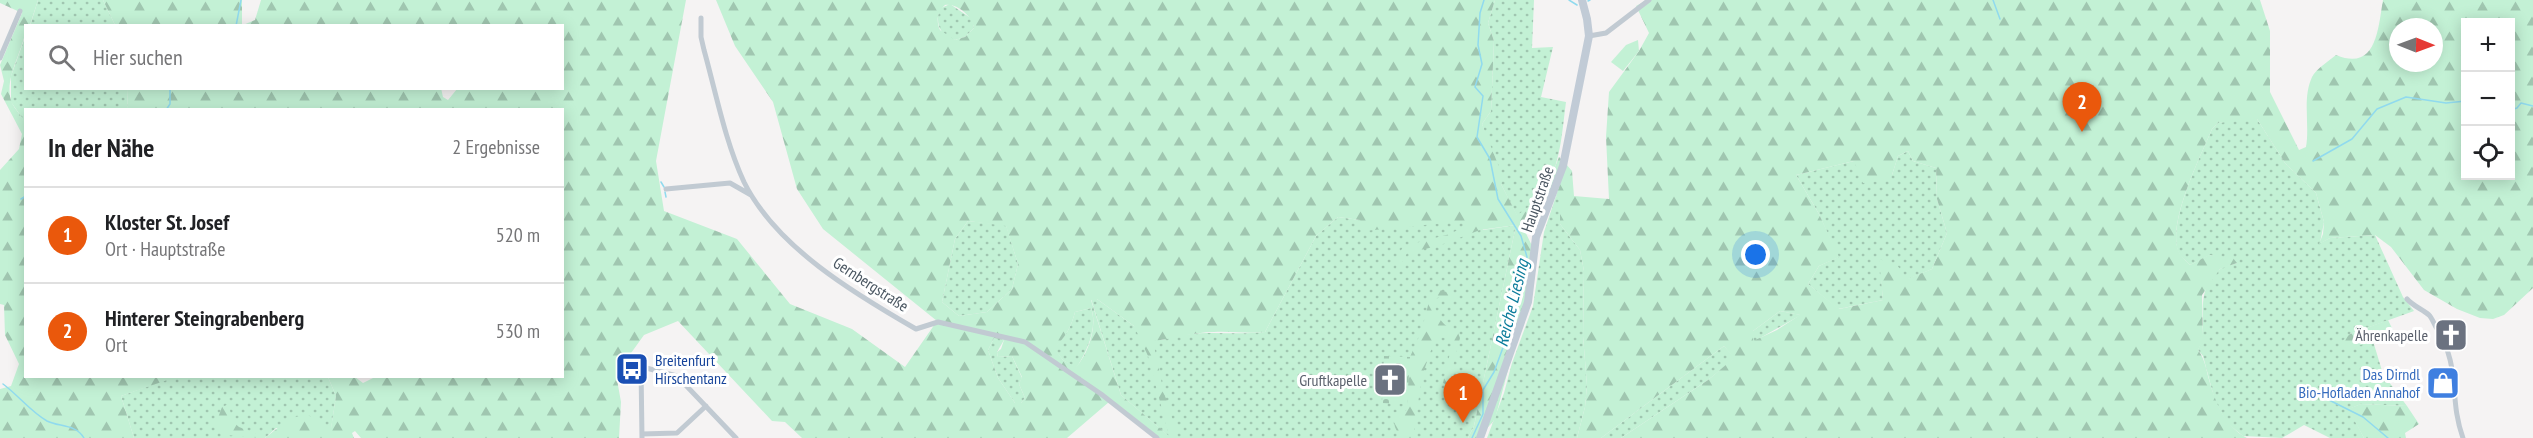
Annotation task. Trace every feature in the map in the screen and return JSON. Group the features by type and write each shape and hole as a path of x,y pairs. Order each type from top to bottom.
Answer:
{"main road":[{"name":"Hauptstraße","path":"1480,438 1528,303 1536,237 1563,166 1589,36 1583,0"}],"street":[{"path":"1589,36 1606,33 1649,0"},
{"path":"0,58 21,11"},
{"name":"Gernbergstraße","path":"701,18 704,50 736,162 744,180 752,196 775,225 825,272 906,323 920,329 933,323 940,323 1024,342 1101,394 1154,437"},
{"path":"666,189 744,180"},
{"path":"733,183 752,196"},
{"path":"2407,299 2418,310 2429,316 2442,336 2451,358 2455,380 2456,416 2463,438"},
{"path":"627,363 677,376 736,438"},
{"path":"641,367 642,436 678,436 706,406"}],"green space":[{"path":"0,0 38,0 30,24 24,24 24,38 10,84 12,103 24,120 24,378 173,378 121,396 134,438 0,438 0,389 11,386 19,364 5,335 4,305 0,304 0,170 19,149 22,134 1,94 4,81 0,65 22,13 0,3"},
{"path":"38,0 103,0 115,24 31,24"},
{"path":"103,0 242,0 242,24 115,24"},
{"path":"261,0 686,0 656,161 664,211 737,239 790,304 852,329 905,367 937,321 823,229 797,189 773,102 735,46 716,0 1495,0 1488,23 1494,41 1491,111 1482,124 1503,177 1501,184 1517,215 1538,198 1559,157 1563,161 1552,194 1522,225 1534,250 1524,310 1495,419 1479,438 1468,438 1474,426 1516,225 1480,230 1438,246 1407,253 1398,271 1396,270 1399,253 1404,246 1450,234 1465,226 1465,221 1364,231 1360,220 1338,217 1316,236 1265,332 1206,332 1153,341 1163,389 1178,438 1155,438 1109,402 1067,438 802,438 785,422 772,421 678,321 644,335 616,374 621,402 619,438 361,438 355,431 352,433 354,438 265,438 289,419 306,414 331,428 336,396 328,378 356,378 363,383 373,378 564,378 564,108 128,108 127,90 441,90 443,97 448,100 456,90 564,90 564,24 245,24 255,20","holes":["945,5 959,8 973,23 974,28 965,37 955,40 940,30 938,17","968,221 1006,226 1018,264 1012,289 987,312 959,316 942,302 955,239","1097,299 1134,326 1148,356 1169,436 1121,395 1091,300","1091,308 1093,315 1091,339 1076,367 1063,360 1054,348 1068,332 1075,312","994,338 1004,340 1001,349 997,352 998,357 1012,356 1022,377 1019,384 1025,398 1021,403 1015,403 998,378 988,350"]},
{"path":"1495,0 1534,0 1532,48 1553,47 1541,97 1566,102 1559,151 1550,180 1531,205 1517,216 1501,184 1482,124 1491,111 1494,41 1488,23"},
{"path":"1647,0 2260,0 2270,31 2270,92 2299,150 2306,147 2307,94 2312,77 2336,55 2350,59 2360,58 2368,52 2377,34 2383,0 2533,0 2533,288 2504,315 2493,319 2480,318 2457,309 2424,290 2391,247 2375,235 2330,238 2319,244 2324,222 2316,193 2285,163 2257,119 2218,123 2212,129 2186,192 2180,210 2176,243 2180,254 2190,265 2209,255 2233,258 2237,263 2220,269 2202,295 2203,340 2198,350 2221,412 2239,433 2247,438 1621,438 1708,380 1734,358 1724,346 1601,438 1577,438 1585,407 1587,385 1583,336 1584,271 1580,250 1560,224 1560,199 1556,196 1566,164 1572,171 1574,196 1609,199 1606,137 1609,92 1639,51 1649,33 1636,6","holes":["1908,151 1913,161 1936,168 1937,199 1947,233 1932,269 1907,279 1897,265 1879,259 1883,300 1839,309 1808,284 1819,266 1839,257 1819,214 1796,175 1854,161 1863,183 1879,181 1892,175 1898,156","1780,311 1800,315 1777,330 1753,341 1753,331"]},
{"path":"950,4 972,19 974,28 965,37 955,40 942,32 938,20 939,9"},
{"path":"24,40 24,90 127,90 128,108 24,108 24,121 11,102 11,76"},
{"path":"1638,40 1639,51 1623,71 1611,62 1626,45"},
{"path":"2257,119 2285,163 2316,193 2324,222 2320,243 2330,238 2375,235 2403,297 2414,311 2350,334 2345,349 2373,341 2383,374 2407,406 2361,404 2349,409 2364,438 2330,438 2304,425 2282,438 2243,436 2227,423 2215,401 2203,356 2198,350 2203,330 2203,299 2206,289 2219,270 2237,263 2210,255 2190,265 2180,255 2176,243 2177,228 2186,192 2212,129 2218,123"},
{"path":"1908,151 1913,161 1936,168 1937,199 1947,233 1932,269 1906,280 1880,260 1883,300 1838,309 1808,284 1819,266 1838,257 1819,214 1796,175 1854,161 1892,175 1898,156"},
{"path":"1556,196 1560,198 1560,224 1580,250 1584,271 1583,336 1587,385 1585,407 1577,438 1487,438 1533,306 1544,232"},
{"path":"1338,217 1360,220 1475,218 1483,230 1516,225 1474,426 1468,438 1171,438 1121,395 1091,299 1097,299 1134,326 1162,340 1200,333 1265,332 1316,236"},
{"path":"968,221 1006,225 1018,264 1012,289 987,312 959,316 942,302 955,239"},
{"path":"1440,290 1456,295 1455,301 1439,297 1434,300 1441,320 1458,333 1460,338 1448,385 1443,383 1453,340 1441,337 1435,339 1422,376 1414,431 1417,438 1400,438 1392,413 1406,411 1410,357 1421,332 1430,298 1433,292"},
{"path":"1091,308 1093,323 1090,339 1076,368 1063,360 1053,348 1067,332 1075,312"},
{"path":"1780,311 1801,315 1753,342 1753,331"},
{"path":"2388,320 2394,332 2345,350 2340,343 2350,334"},
{"path":"994,338 1004,340 997,352 998,357 1012,356 1022,378 1019,384 1025,398 1021,403 1015,403 998,378 988,350"},
{"path":"1724,346 1735,358 1708,380 1621,438 1601,438"},
{"path":"1384,356 1410,357 1407,404 1382,403"},
{"path":"170,378 328,378 336,396 331,429 276,428 265,438 134,438 121,396"},
{"path":"229,404 232,421 239,427 260,435 261,438 226,435 215,426 222,407"},
{"path":"2361,404 2407,406 2419,424 2405,433 2406,438 2364,438 2348,409"}],"waterway":[{"path":"236,24 241,0"},
{"name":"Reiche Liesing","path":"1472,438 1483,414 1483,390 1494,372 1512,321 1514,293 1527,257 1521,236 1498,199 1490,159 1477,137 1483,96 1475,87 1482,64 1478,45 1480,13 1484,0"},
{"path":"1569,0 1577,5"},
{"path":"1993,0 2000,19"},
{"path":"167,108 170,104 170,90"},
{"path":"2313,161 2352,139 2377,109 2406,97 2446,103 2461,102"},
{"path":"2515,109 2521,103 2533,106"},
{"path":"661,182 664,187"},
{"path":"665,192 666,197"},
{"path":"3,384 41,417 52,423 77,430 84,438"},
{"path":"2309,390 2363,417 2388,438"}],"place":[{"name":"Hinterer Steingrabenberg","path":"2082,132"},
{"name":"Ährenkapelle","path":"2451,335"},
{"name":"Breitenfurt Hirschentanz","path":"632,369"},
{"name":"Gruftkapelle","path":"1390,380"},
{"name":"Das Dirndl Bio-Hofladen Annahof","path":"2443,383"},
{"name":"Kloster St. Josef","path":"1463,423"}]}
